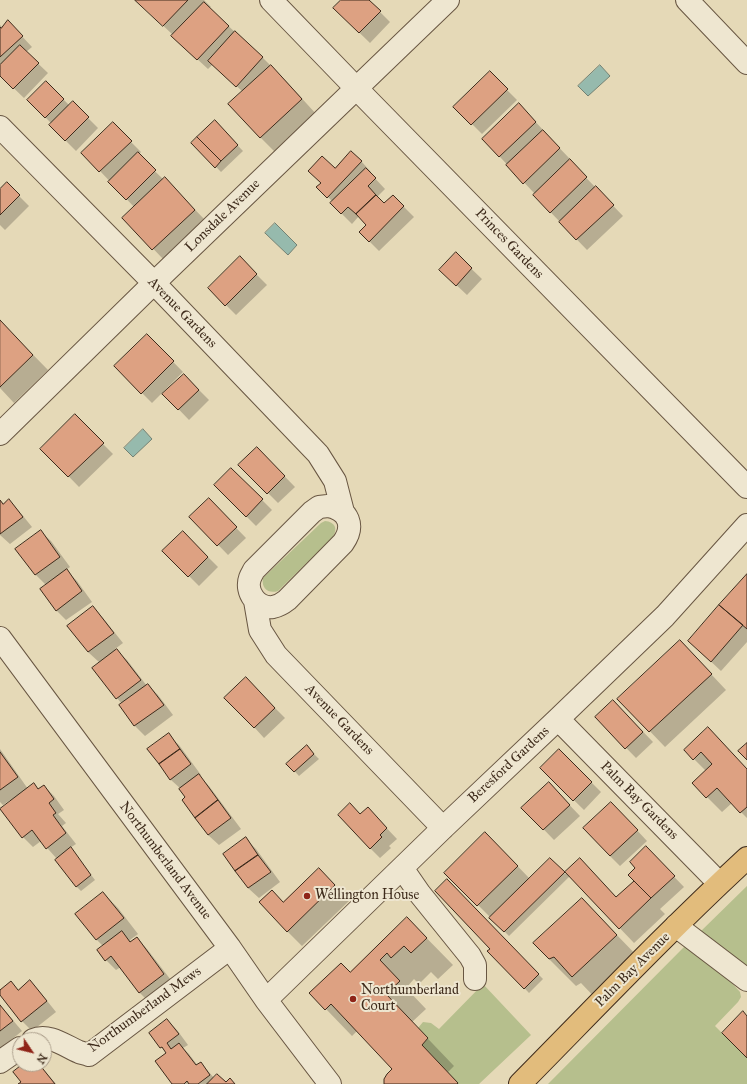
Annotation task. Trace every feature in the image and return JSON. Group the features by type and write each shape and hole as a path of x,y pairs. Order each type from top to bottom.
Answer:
{"main road":[{"name":"Palm Bay Avenue","path":"520,1084 676,926 747,858"}],"street":[{"name":"Princes Gardens","path":"271,0 747,487"},
{"name":"Lonsdale Avenue","path":"0,434 154,283 448,0"},
{"path":"687,0 747,63"},
{"name":"Avenue Gardens","path":"0,127 154,283 318,454 335,481 343,512"},
{"name":"Avenue Gardens","path":"319,507 336,507 343,512 348,519 349,524 348,536 343,543 280,605 271,607 263,606 255,601 250,594 248,586 254,570 312,512 319,507"},
{"name":"Beresford Gardens","path":"266,1000 665,616 747,525"},
{"name":"Avenue Gardens","path":"255,601 260,630 276,655 443,828"},
{"name":"Northumberland Avenue","path":"0,638 230,948 266,1000 330,1084"},
{"name":"Palm Bay Gardens","path":"558,719 720,883"},
{"path":"402,868 420,894 470,956 475,965 475,979"},
{"path":"676,926 747,980"},
{"name":"Northumberland Mews","path":"52,1040 65,1044 79,1052 89,1054 230,948"},
{"path":"0,1062 12,1054"}],"green space":[{"path":"325,521 335,526 333,537 278,591 272,592 266,590 263,585 263,578 321,523"},
{"path":"747,886 747,973 699,933"},
{"path":"685,946 722,972 740,992 741,997 738,1002 715,1026 747,1058 747,1084 548,1084"},
{"path":"483,984 531,1035 479,1084 457,1084 458,1083 422,1045 428,1038 418,1028 423,1022 431,1023 439,1029"}],"water":[{"path":"600,65 610,76 588,96 578,86"},
{"path":"275,223 297,245 288,255 265,233"},
{"path":"143,429 152,439 133,457 124,448"}],"building":[{"path":"135,0 188,0 163,26"},
{"path":"341,0 369,0 381,11 359,33 333,8"},
{"path":"204,2 229,26 197,60 171,36"},
{"path":"8,20 23,36 0,57 0,27 1,28"},
{"path":"235,31 263,57 236,87 208,61"},
{"path":"20,45 39,63 13,89 0,76 0,65"},
{"path":"271,65 302,99 260,138 228,104"},
{"path":"490,71 508,89 471,125 453,107"},
{"path":"46,81 64,99 45,118 27,100"},
{"path":"73,101 89,117 65,141 49,125"},
{"path":"519,103 536,122 499,157 482,139"},
{"path":"215,120 238,145 221,161 197,137"},
{"path":"113,122 132,141 99,172 81,153"},
{"path":"543,130 560,148 523,184 506,165"},
{"path":"197,137 221,161 215,168 191,143"},
{"path":"351,151 362,161 327,198 316,187 321,183 308,171 322,156 335,168"},
{"path":"138,152 156,170 126,200 108,182"},
{"path":"570,159 587,177 550,213 533,195"},
{"path":"366,168 376,178 368,186 376,195 356,214 348,207 341,214 330,203"},
{"path":"165,177 195,210 152,250 122,218"},
{"path":"7,182 20,195 0,215 0,189"},
{"path":"596,186 614,205 576,240 559,222"},
{"path":"376,195 384,203 393,195 404,206 369,242 359,232 366,225 356,214"},
{"path":"456,252 472,268 456,286 439,270"},
{"path":"240,256 257,274 225,306 208,288"},
{"path":"0,320 33,355 0,387"},
{"path":"147,334 174,361 141,394 114,366"},
{"path":"184,374 199,390 178,410 162,394"},
{"path":"75,414 104,443 68,477 40,449"},
{"path":"257,447 285,476 267,494 238,465"},
{"path":"231,468 263,499 246,517 214,485"},
{"path":"209,498 237,527 217,546 189,517"},
{"path":"9,499 23,517 0,534 0,500 3,504"},
{"path":"41,530 60,557 35,575 15,549"},
{"path":"183,531 208,557 188,577 162,551"},
{"path":"67,569 82,591 56,611 40,589"},
{"path":"747,574 747,629 719,605"},
{"path":"719,605 743,625 711,662 688,641"},
{"path":"93,606 114,633 88,652 67,626"},
{"path":"680,640 712,674 649,732 617,699"},
{"path":"117,649 141,680 116,699 92,668"},
{"path":"246,677 275,708 254,728 224,698"},
{"path":"148,684 164,705 134,726 119,705"},
{"path":"613,700 643,732 625,749 595,717"},
{"path":"708,727 747,769 747,807 740,813 717,788 706,798 692,783 712,764 701,752 693,760 684,750"},
{"path":"169,733 180,749 159,764 147,749"},
{"path":"747,743 747,760 738,751"},
{"path":"307,745 314,754 294,772 286,764"},
{"path":"180,749 191,764 170,780 159,764"},
{"path":"559,749 592,782 573,801 540,768"},
{"path":"0,752 18,777 0,790"},
{"path":"199,774 218,800 195,818 182,800 185,797 179,789"},
{"path":"549,782 570,805 543,830 521,808"},
{"path":"34,783 38,789 44,785 54,799 49,803 56,813 53,815 66,833 46,849 32,830 22,838 0,809"},
{"path":"218,800 231,818 208,835 195,818"},
{"path":"611,802 638,830 610,856 583,828"},
{"path":"350,803 360,814 368,807 387,828 380,835 382,837 370,849 338,815"},
{"path":"485,832 518,866 477,906 444,873"},
{"path":"246,837 258,855 235,871 223,854"},
{"path":"646,846 675,876 651,898 628,875 635,868 630,862"},
{"path":"71,847 91,875 76,887 55,860"},
{"path":"258,855 271,872 248,888 235,871"},
{"path":"550,858 565,872 504,932 489,918"},
{"path":"580,858 616,897 634,881 651,898 619,929 565,872"},
{"name":"Wellington House","path":"319,868 335,885 287,932 259,902 272,890 283,902"},
{"path":"447,879 539,974 524,989 487,951 490,949 435,891"},
{"path":"103,892 124,918 96,940 75,914"},
{"path":"582,898 617,935 572,977 554,957 549,959 533,943"},
{"name":"Northumberland Court","path":"407,917 427,938 411,953 404,946 391,958 387,953 380,960 400,981 386,994 428,1038 422,1045 458,1083 457,1084 384,1084 384,1079 392,1069 331,1004 325,1010 309,993 341,963 350,972"},
{"path":"122,931 130,942 137,937 164,974 139,993 111,956 105,961 97,950"},
{"path":"30,980 47,1001 21,1022 0,995 0,990 11,981 18,990"},
{"path":"0,1005 13,1021 0,1031"},
{"path":"743,1011 747,1016 747,1058 722,1033"},
{"path":"167,1019 179,1034 167,1043 171,1049 179,1043 196,1065 201,1062 210,1075 198,1084 189,1084 187,1081 184,1084 172,1084 155,1061 166,1053 162,1047 160,1048 149,1033"},
{"path":"13,1072 45,1072 55,1084 18,1084 21,1082"},
{"path":"217,1074 226,1082 230,1078 235,1084 207,1084"}],"place":[{"name":"Wellington House","path":"307,896"},
{"name":"Northumberland Court","path":"353,999"}]}
